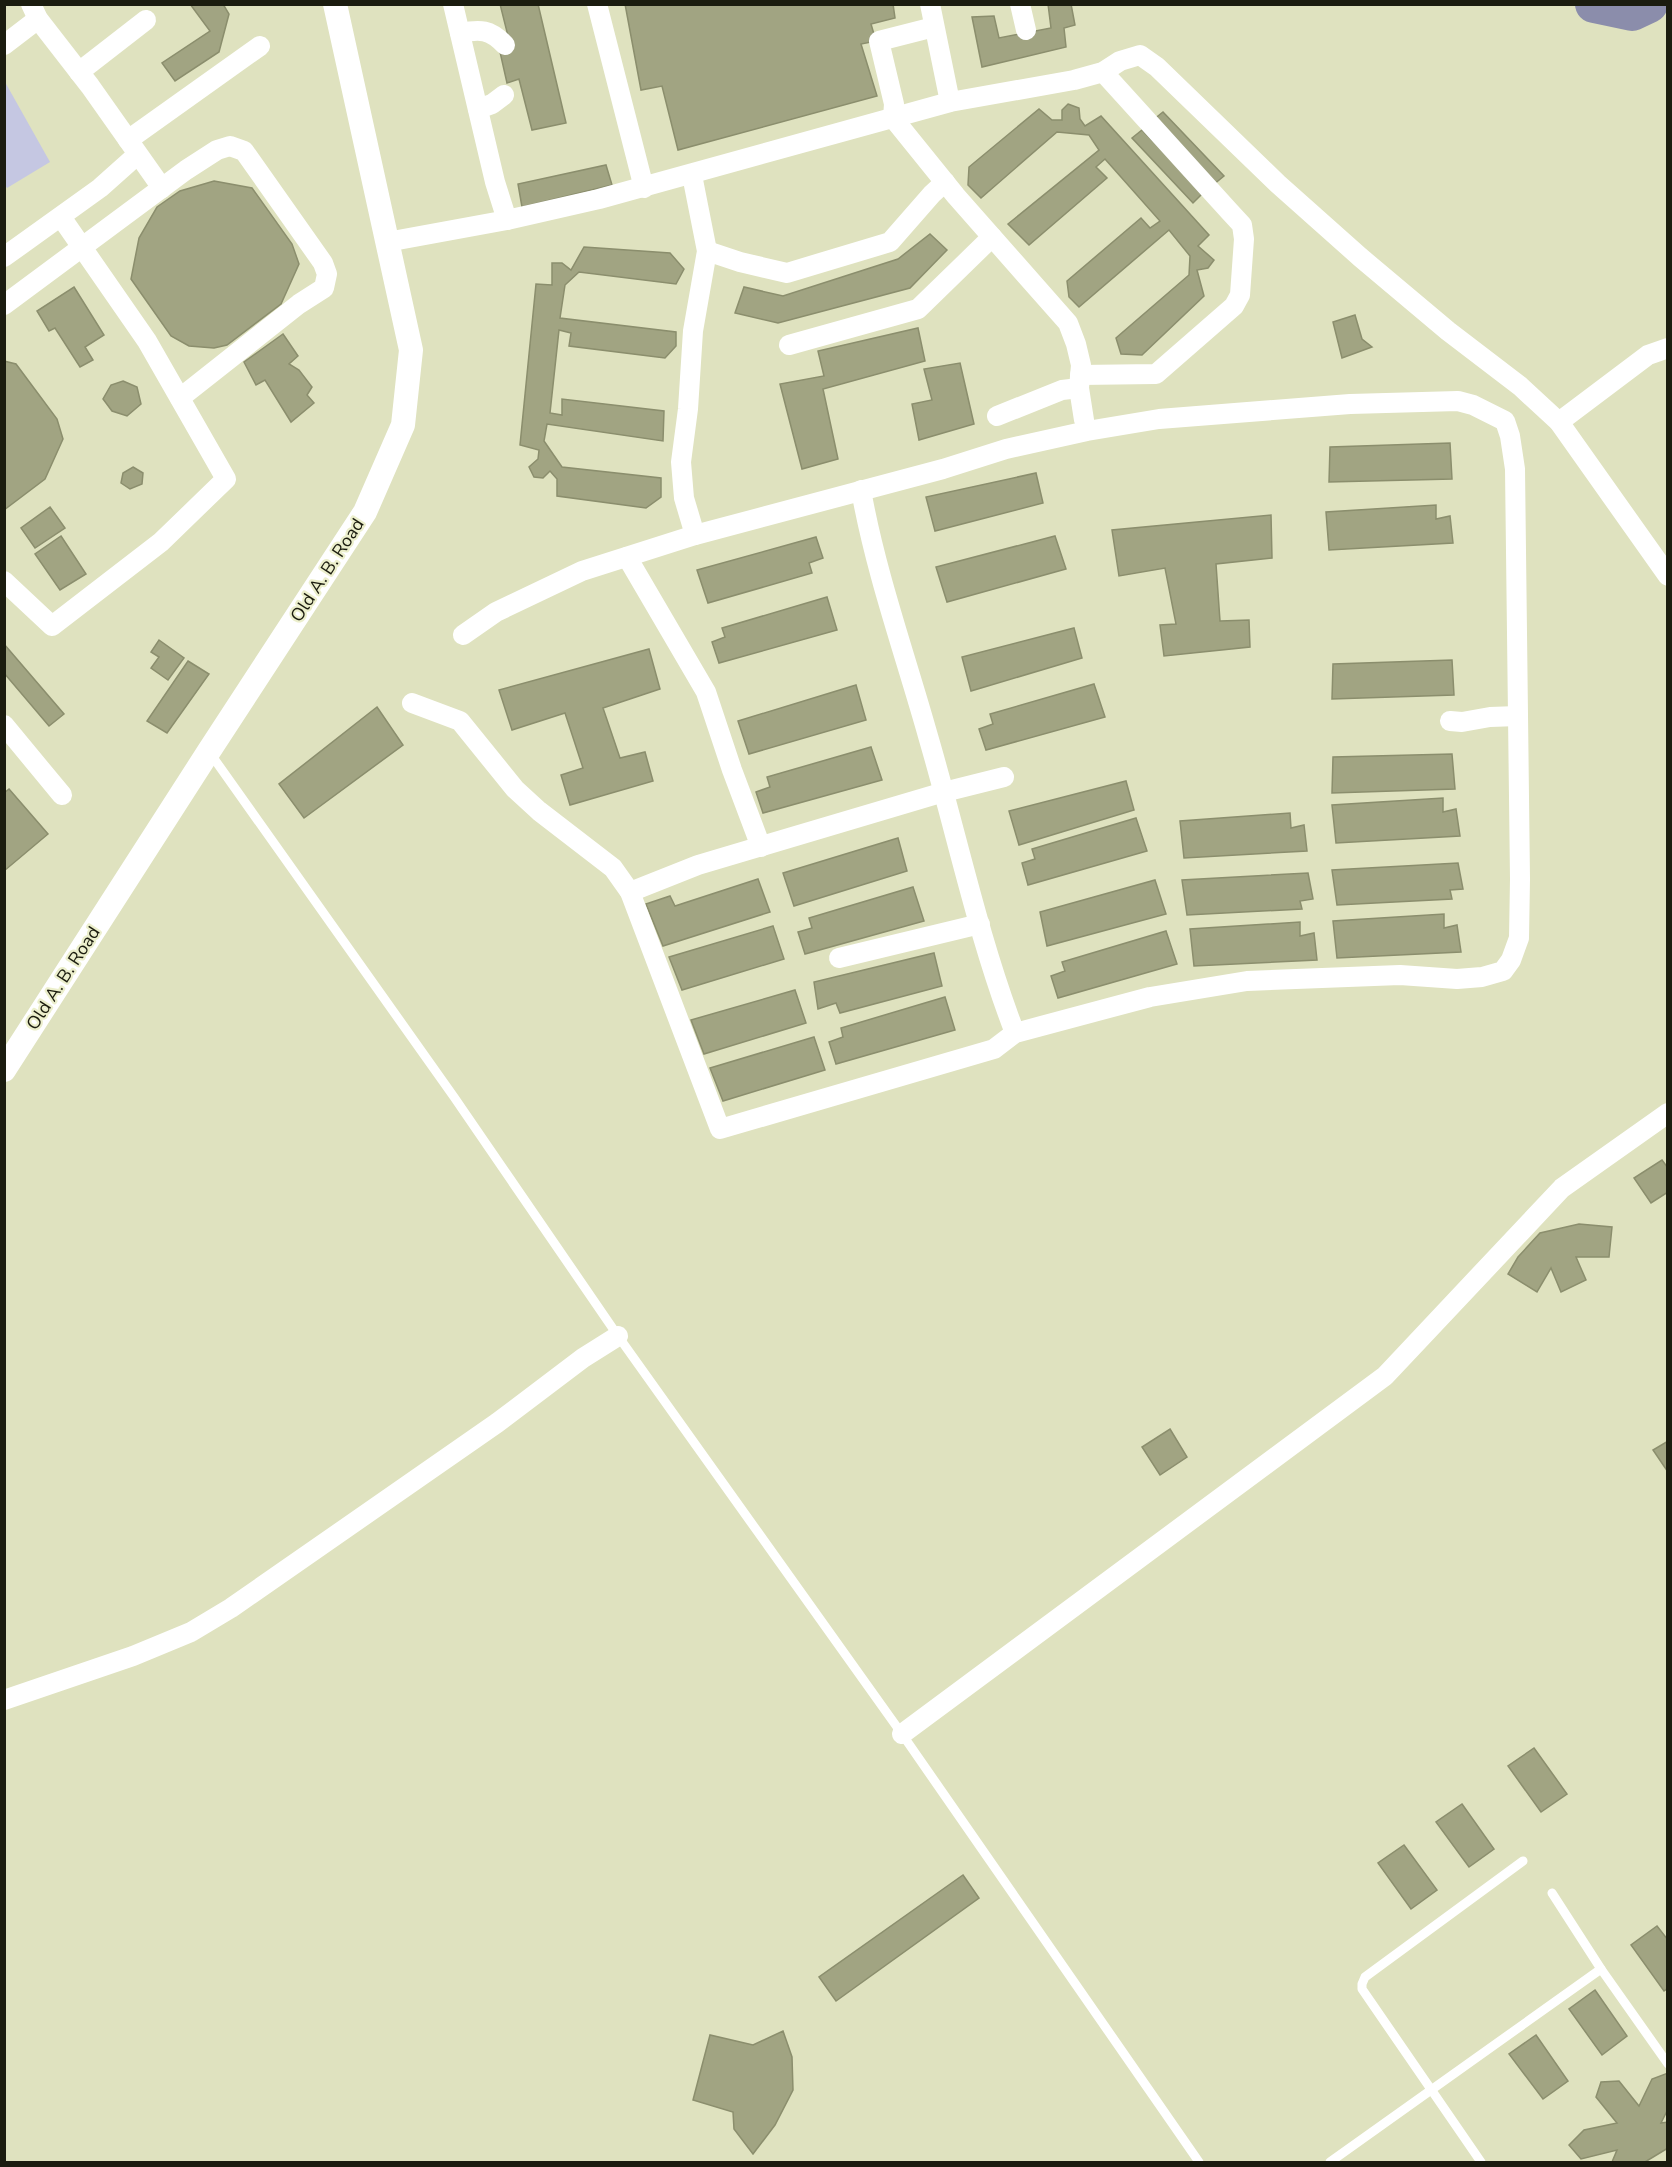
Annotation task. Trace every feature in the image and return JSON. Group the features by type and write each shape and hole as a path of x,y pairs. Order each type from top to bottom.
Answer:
{"street":[{"name":"Old A. B. Road","path":"4,1070 365,512 403,425 411,350 335,4"},
{"path":"453,4 495,182 507,220"},
{"path":"597,4 644,188"},
{"path":"930,4 950,102"},
{"path":"1020,4 1026,30"},
{"path":"4,45 34,12 162,188"},
{"path":"79,72 146,20"},
{"path":"934,27 879,41 894,104 893,118 945,182 1068,323 1081,365 1079,382 1084,420"},
{"path":"460,33 474,30 495,34 505,45"},
{"path":"4,257 100,188 132,147 260,46"},
{"path":"387,242 507,220 644,188 950,102 1074,80 1103,72 1120,61 1140,55 1157,67 1278,184 1360,257 1448,331 1520,386 1559,422 1668,576"},
{"path":"997,416 1079,382 1156,374 1234,306 1240,295 1244,250 1242,225 1103,72"},
{"path":"478,109 492,104 504,95"},
{"path":"4,305 217,150 231,146 244,151 323,264 327,274 324,288 299,304 180,398"},
{"path":"692,175 707,251 693,331 688,409 681,462 684,498 695,535"},
{"path":"707,251 740,262 787,273 890,242 945,182"},
{"path":"4,581 52,626 161,542 226,479 147,341 61,217"},
{"path":"789,345 918,309 992,237"},
{"path":"1559,422 1648,355 1668,348"},
{"path":"412,703 460,721 515,789 539,811 613,868 630,892 720,1129 994,1049 1015,1033 1150,997 1247,981 1400,975 1457,979 1482,977 1503,970 1511,960 1519,938 1515,469 1510,436 1505,421 1473,405 1458,401 1350,404 1159,419 1087,431 1006,449 943,469 695,535 582,572 496,612 464,635"},
{"path":"861,490 868,531 886,598 944,792 999,989 1015,1033"},
{"path":"627,557 706,692 761,847"},
{"path":"1450,721 1462,722 1490,717 1518,716"},
{"path":"4,725 62,795"},
{"path":"630,892 698,865 944,792 1004,777"},
{"path":"839,958 980,924"},
{"path":"902,1734 1385,1376 1562,1188 1668,1113"},
{"path":"4,1700 133,1656 191,1632 231,1608 618,1336"}],"lane":[{"path":"209,751 618,1336 902,1734 1199,2163"},
{"path":"1481,2163 1362,1989 1362,1984 1365,1977 1523,1861"},
{"path":"1552,1893 1601,1969 1668,2064"},
{"path":"1330,2163 1601,1969"}],"shaded area":[{"path":"5,82 50,162 7,188 4,184"}],"building":[{"path":"190,4 223,4 229,14 219,52 175,81 162,63 210,31"},
{"path":"500,4 538,4 566,123 532,130 519,79 507,83 500,52 511,48"},
{"path":"625,4 893,4 895,18 871,24 876,41 861,44 877,96 678,150 662,86 641,90"},
{"path":"1048,4 1071,4 1075,25 1064,28 1066,47 982,67 972,17 994,16 999,38 1051,28"},
{"path":"1068,104 1079,108 1080,119 1085,126 1101,116 1209,235 1198,246 1214,260 1208,268 1197,270 1204,296 1142,355 1121,354 1116,338 1189,275 1190,256 1169,230 1079,307 1069,297 1067,281 1141,218 1150,228 1160,221 1105,159 1096,167 1107,178 1029,245 1008,224 1099,150 1089,135 1057,132 981,198 968,185 969,167 1039,109 1052,120 1062,120 1062,110"},
{"path":"1163,112 1224,176 1213,185 1153,120"},
{"path":"1142,130 1203,193 1193,203 1132,138"},
{"path":"606,165 612,185 522,207 518,184"},
{"path":"214,181 252,188 292,244 299,264 281,304 227,345 214,348 189,346 171,336 131,279 139,238 157,207 180,191"},
{"path":"930,234 947,250 910,288 778,323 735,313 744,287 783,296 898,259"},
{"path":"584,247 670,253 684,269 676,284 579,272 565,285 560,318 676,332 676,346 665,358 569,346 571,333 559,330 550,413 562,415 562,399 664,411 663,441 547,424 544,441 562,467 661,478 661,497 646,508 557,496 557,479 550,471 543,478 534,477 529,467 538,459 539,450 520,445 536,284 552,285 552,263 562,263 571,270"},
{"path":"74,287 104,335 85,347 93,360 80,367 55,328 49,331 37,311"},
{"path":"1355,315 1362,339 1372,347 1342,358 1333,322"},
{"path":"918,328 925,361 823,389 838,459 802,469 780,384 824,376 818,351"},
{"path":"283,334 298,356 289,364 299,370 312,387 307,395 314,403 291,422 265,380 256,385 244,362"},
{"path":"4,361 16,364 57,419 63,439 45,479 4,510"},
{"path":"960,363 974,424 919,440 912,404 932,400 924,369"},
{"path":"123,381 137,387 141,404 127,416 112,411 103,399 111,385"},
{"path":"1450,443 1452,479 1329,482 1330,447"},
{"path":"133,467 143,473 142,484 130,489 121,483 123,473"},
{"path":"1036,473 1043,503 935,531 926,497"},
{"path":"1436,505 1436,519 1450,516 1453,543 1329,550 1326,512"},
{"path":"50,507 65,528 35,548 21,528"},
{"path":"1271,515 1272,558 1216,564 1220,621 1249,620 1250,647 1164,656 1160,625 1176,624 1165,568 1119,576 1112,530"},
{"path":"61,536 86,574 60,590 35,554"},
{"path":"1055,536 1066,569 947,602 936,567"},
{"path":"816,537 823,558 809,563 812,573 708,603 697,570"},
{"path":"827,597 837,630 719,663 712,642 725,637 722,628"},
{"path":"1074,628 1082,658 971,691 962,657"},
{"path":"159,640 184,658 168,680 151,668 159,657 151,652"},
{"path":"4,644 64,714 49,726 4,673"},
{"path":"649,649 660,689 603,708 620,758 645,752 653,781 570,805 561,775 583,768 565,713 512,730 499,690"},
{"path":"1452,660 1454,695 1332,699 1333,664"},
{"path":"188,661 209,674 167,733 147,721"},
{"path":"1094,684 1105,717 986,750 979,729 993,724 990,714"},
{"path":"856,685 866,720 749,754 738,721"},
{"path":"377,707 403,745 304,818 279,784"},
{"path":"871,747 882,780 763,813 756,792 770,787 767,777"},
{"path":"1452,754 1455,789 1332,793 1333,757"},
{"path":"1126,781 1134,810 1019,845 1009,811"},
{"path":"9,789 48,834 4,871 4,793"},
{"path":"1443,798 1443,812 1456,809 1460,836 1336,843 1332,805"},
{"path":"1290,813 1291,828 1304,825 1307,851 1184,858 1180,821"},
{"path":"1136,818 1147,851 1028,885 1022,863 1035,859 1032,849"},
{"path":"898,838 907,871 794,906 783,873"},
{"path":"1458,863 1463,889 1450,890 1452,899 1337,905 1332,870"},
{"path":"1308,873 1313,899 1300,901 1302,909 1187,915 1182,880"},
{"path":"758,879 770,912 663,946 646,904 670,896 675,906"},
{"path":"1155,880 1166,914 1047,946 1040,912"},
{"path":"913,887 924,921 805,954 798,932 812,928 809,918"},
{"path":"1444,914 1444,928 1457,925 1461,952 1337,958 1333,921"},
{"path":"1300,922 1300,936 1314,933 1317,960 1194,966 1190,929"},
{"path":"773,926 784,959 682,990 669,957"},
{"path":"1166,931 1177,964 1058,998 1051,976 1065,971 1062,962"},
{"path":"934,953 942,986 840,1013 836,1003 818,1009 814,982"},
{"path":"795,990 806,1023 704,1054 691,1020"},
{"path":"945,997 955,1030 836,1064 829,1042 843,1037 841,1028"},
{"path":"814,1037 825,1070 723,1101 710,1068"},
{"path":"1662,1160 1668,1168 1668,1192 1651,1203 1634,1178"},
{"path":"1579,1224 1612,1227 1609,1257 1576,1257 1586,1280 1561,1292 1551,1268 1537,1292 1508,1274 1518,1257 1540,1233"},
{"path":"1170,1429 1187,1457 1160,1475 1142,1447"},
{"path":"1668,1441 1668,1472 1653,1450"},
{"path":"1534,1748 1567,1794 1541,1812 1508,1766"},
{"path":"1462,1804 1494,1849 1469,1867 1436,1822"},
{"path":"1404,1845 1437,1890 1411,1909 1378,1863"},
{"path":"963,1875 979,1898 836,2001 819,1977"},
{"path":"1657,1926 1668,1940 1668,1988 1664,1991 1631,1945"},
{"path":"1595,1990 1627,2036 1602,2055 1569,2009"},
{"path":"783,2031 792,2057 793,2090 775,2125 753,2154 734,2129 733,2112 693,2100 710,2035 753,2045"},
{"path":"1536,2035 1568,2081 1543,2099 1509,2054"},
{"path":"1668,2073 1668,2109 1661,2123 1668,2122 1668,2148 1645,2162 1612,2162 1617,2150 1581,2159 1569,2145 1584,2130 1617,2123 1596,2097 1601,2082 1619,2081 1639,2106 1652,2079"}],"waterway":[{"path":"1594,4 1632,12 1649,4"}]}
